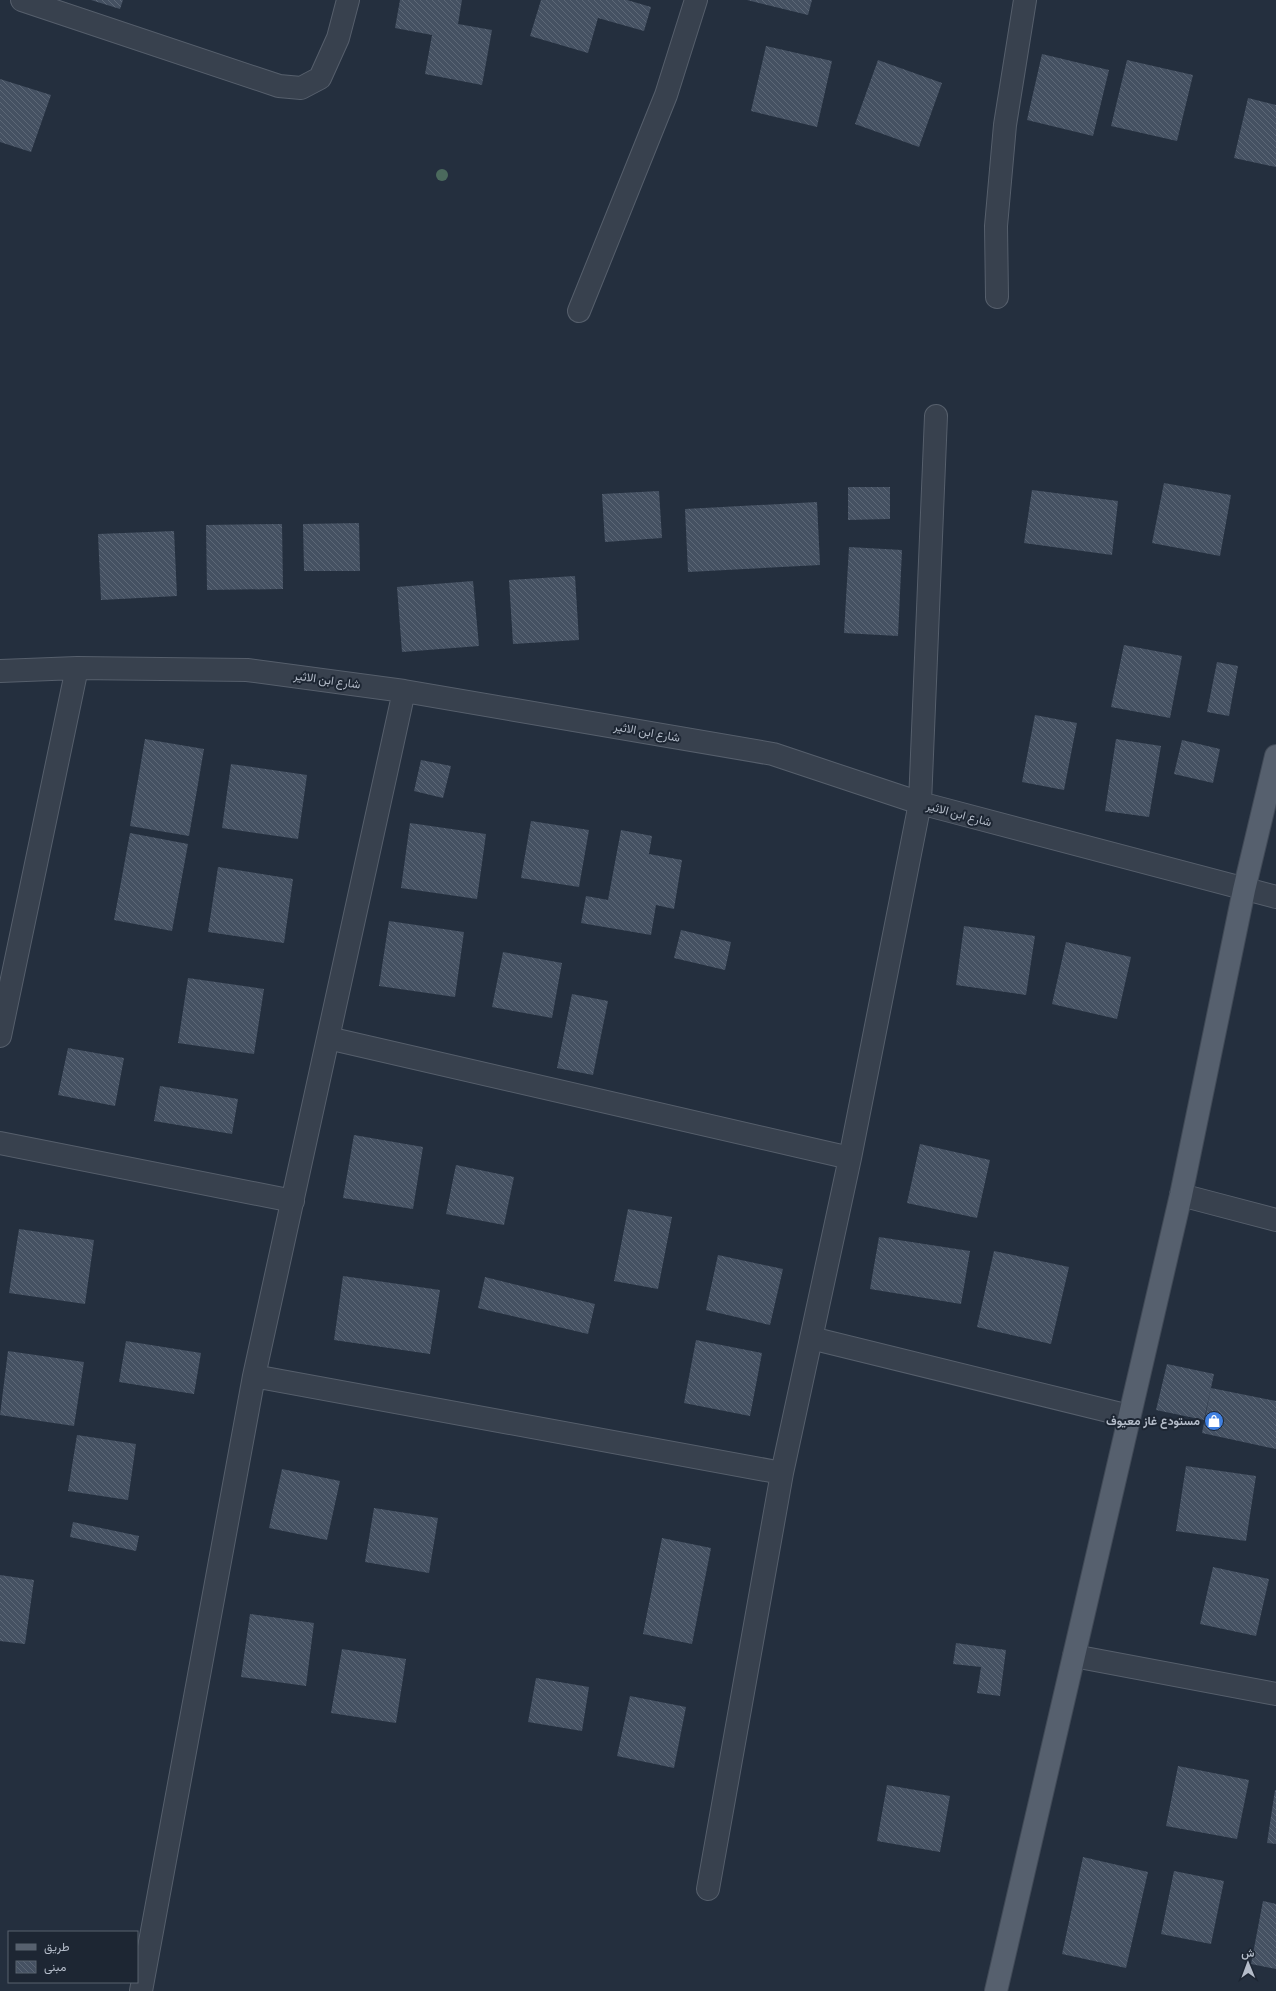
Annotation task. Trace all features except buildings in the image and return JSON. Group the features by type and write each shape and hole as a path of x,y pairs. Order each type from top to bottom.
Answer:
{"main road":[{"path":"996,1991 1180,1195 1244,890 1276,756"}],"street":[{"path":"22,0 279,86 301,88 320,78 338,38 348,0"},
{"path":"579,311 666,95 696,0"},
{"path":"997,296 996,226 1005,125 1025,0"},
{"path":"708,1889 782,1473 850,1158 920,803 936,416"},
{"path":"0,1036 77,668"},
{"name":"شارع ابن الاثير","path":"0,671 77,668 247,670 404,691 773,754 920,803 1244,890 1276,897"},
{"path":"141,1991 254,1376 404,691"},
{"path":"328,1038 850,1158"},
{"path":"0,1143 293,1201"},
{"path":"1180,1195 1276,1220"},
{"path":"811,1338 1129,1416"},
{"path":"254,1376 782,1473"},
{"path":"1074,1656 1276,1694"}],"place":[{"name":"مستودع غاز معيوف","path":"1214,1421"}]}
